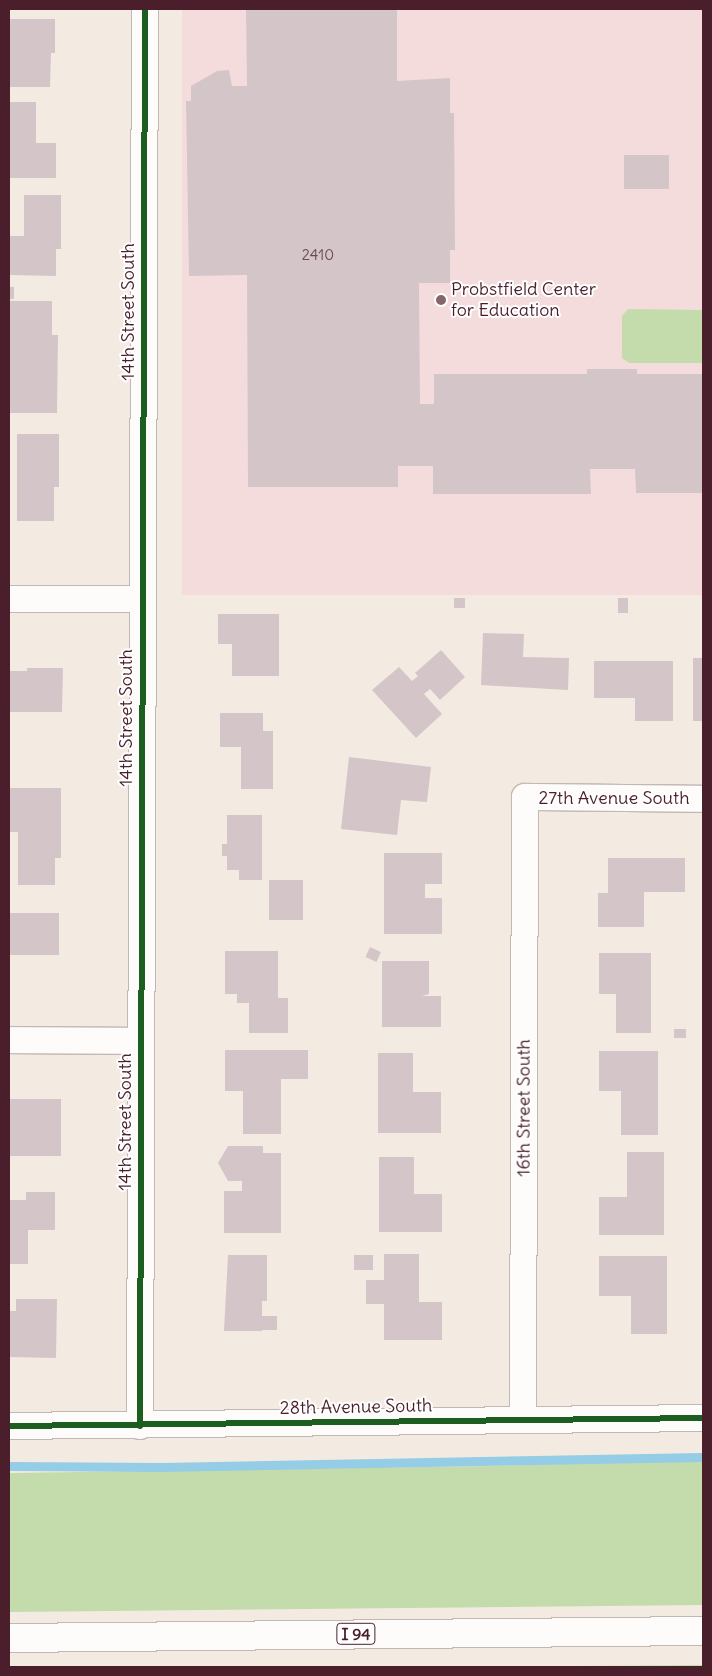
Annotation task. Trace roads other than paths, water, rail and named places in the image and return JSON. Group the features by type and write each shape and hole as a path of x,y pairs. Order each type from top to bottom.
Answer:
{"highway":[{"name":"I 94","path":"9,1638 703,1631"}],"street":[{"name":"14th Street South","path":"140,1426 144,9"},
{"path":"9,599 142,599"},
{"name":"27th Avenue South","path":"525,798 703,799"},
{"name":"16th Street South","path":"523,1419 525,798"},
{"path":"9,1040 141,1041"},
{"name":"28th Avenue South","path":"9,1426 140,1426 523,1419 703,1418"}],"waterway":[{"path":"9,1466 161,1467 703,1457"}],"place":[{"name":"Probstfield Center for Education","path":"441,300"}]}
